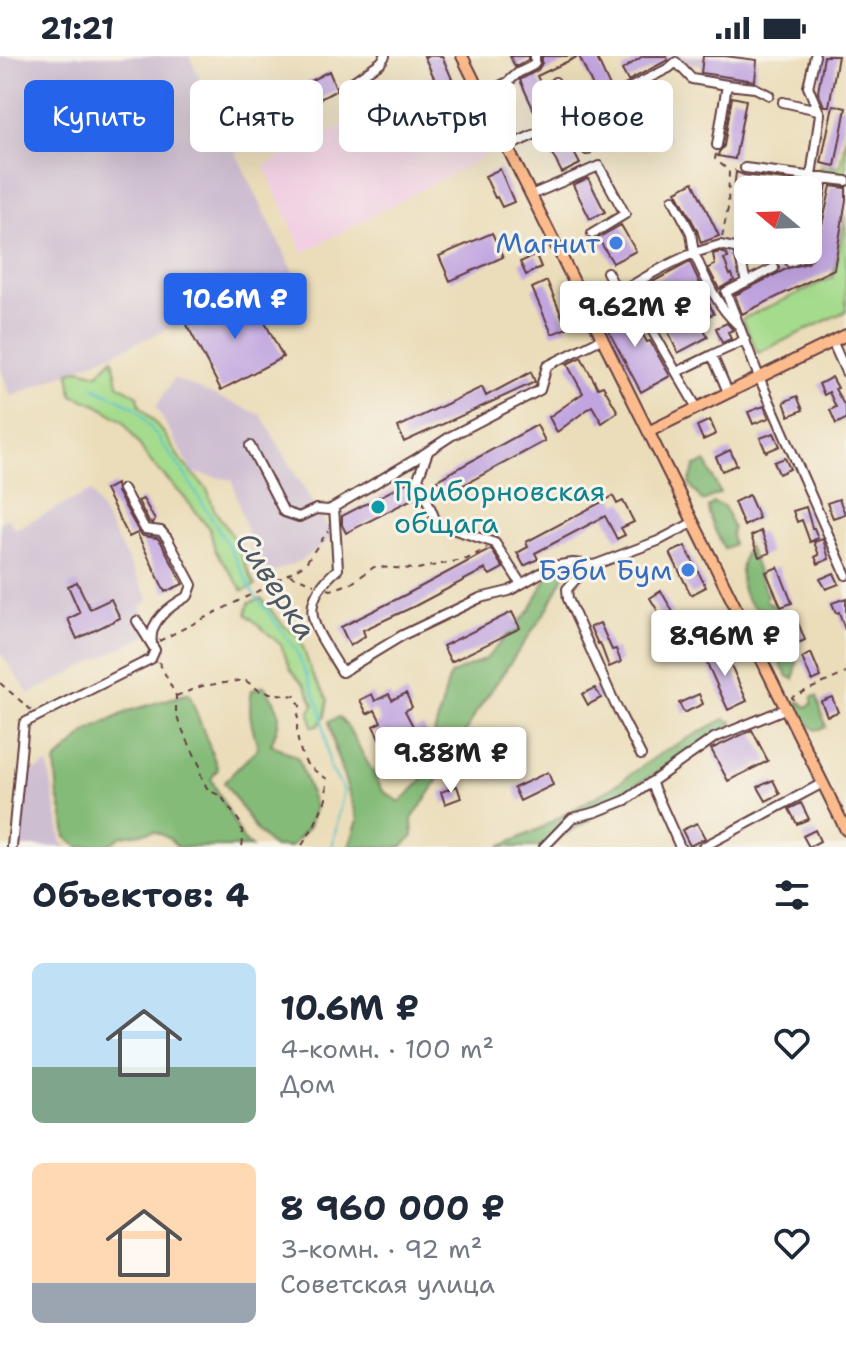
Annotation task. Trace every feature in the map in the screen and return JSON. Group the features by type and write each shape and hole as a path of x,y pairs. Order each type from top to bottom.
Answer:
{"main road":[{"path":"462,56 474,80"},
{"path":"510,152 564,252 589,311 694,522 790,706 846,830"},
{"path":"650,431 846,335"}],"street":[{"path":"355,80 385,56"},
{"path":"510,80 532,66 535,56"},
{"path":"745,168 811,176 820,114 808,87 815,56"},
{"path":"645,80 669,68 677,58 692,79 755,88 769,95"},
{"path":"717,145 727,85"},
{"path":"783,102 818,110"},
{"path":"531,195 599,166 625,214 592,234"},
{"path":"822,184 823,178 846,181"},
{"path":"673,199 691,233 694,253 718,302 739,325"},
{"path":"589,311 673,261 720,245 734,248"},
{"path":"742,264 746,282"},
{"path":"774,268 726,292 759,377 846,575"},
{"path":"607,272 642,326 648,323 697,408"},
{"path":"250,446 284,512 299,517 316,509 329,510 451,436 540,390 547,366 603,338"},
{"path":"677,372 745,340"},
{"path":"833,343 846,372"},
{"path":"712,355 728,392"},
{"path":"428,451 418,478 437,524 495,543 521,584"},
{"path":"12,847 24,723 151,659 153,647 150,638 154,624 172,605 188,596 192,585 167,538 161,531 145,529 123,489"},
{"path":"334,507 338,569 320,587 312,605 313,621 342,672 403,635 480,598 509,591 553,566 573,563 594,565"},
{"path":"641,755 568,599 567,589 594,565 658,541 694,522"},
{"path":"137,621 153,647"},
{"path":"544,847 572,818 626,800 714,738 790,706"},
{"path":"651,782 680,847"},
{"path":"703,847 823,783"}],"path":[{"path":"717,145 715,159 729,171"},
{"path":"729,171 745,168"},
{"path":"720,245 728,208 729,171"},
{"path":"242,847 241,824 221,796 208,790 201,776 200,766 179,723 176,696 153,647 305,564 326,535 334,507"},
{"path":"288,574 331,590 352,583 374,567 417,569 467,559 495,543"},
{"path":"790,706 792,697 846,673"},
{"path":"176,696 202,686 245,680 261,692 295,696 300,706 296,721 298,741 307,765 327,779 326,799 301,847"},
{"path":"0,683 38,716"}],"shaded area":[{"path":"0,56 189,56 201,80 190,80 190,152 235,152 295,275 11,397 0,366"},
{"path":"639,56 757,56 756,65 639,64"},
{"path":"339,127 339,152 488,154 303,253 264,166 291,152 323,152 323,135"},
{"path":"174,378 261,415 333,537 300,561 260,578 232,480 193,473 156,407"},
{"path":"91,491 149,600 140,607 153,632 29,694 0,652 0,522 8,518 15,529"},
{"path":"48,764 62,843 69,847 15,847 18,779"}],"green space":[{"path":"846,133 846,175 819,172 820,166 840,167"},
{"path":"846,214 846,311 758,353 742,319 833,277"},
{"path":"113,358 118,384 138,396 140,406 163,432 182,462 207,489 214,509 231,534 255,586 243,591 215,550 210,530 151,462 123,421 97,405 72,395 69,372 80,369 98,374"},
{"path":"706,462 720,493 703,501 689,483 695,466"},
{"path":"713,503 724,506 733,528 733,545 724,549 709,513 708,508"},
{"path":"748,546 767,596 765,600 777,608 780,645 788,654 795,653 794,679 787,676 779,661 774,640 761,624 769,613 750,603 742,588 741,570"},
{"path":"569,566 548,608 475,714 446,769 412,819 413,836 402,847 349,847 358,820 329,721 339,717 348,727 383,791 400,802 421,782 450,675 486,659 530,610 547,577"},
{"path":"262,599 284,626 299,635 312,674 328,700 325,716 318,726 312,726 310,711 314,705 306,687 291,670 281,645 246,614 249,603"},
{"path":"264,686 279,714 271,744 298,758 315,807 309,826 291,847 273,847 257,831 224,782 258,748 250,706 252,690"},
{"path":"189,693 218,769 211,779 243,839 251,847 178,847 155,831 122,836 108,845 78,847 66,837 55,762 88,731 129,711"},
{"path":"817,696 826,727 816,730 799,718 800,710 795,704 799,701 806,707 812,704 812,697"},
{"path":"724,719 733,722 712,744 636,784 587,822 542,847 499,847 537,830 611,788 664,751"}],"building":[{"path":"424,56 442,56 452,80 435,80"},
{"path":"510,56 528,56 528,60 515,67"},
{"path":"542,56 579,56 537,76 539,80 532,80 532,106 520,80 538,70"},
{"path":"579,56 596,56 607,80 590,80"},
{"path":"643,56 667,56 668,60 630,80 622,70"},
{"path":"703,56 757,60 755,81 701,73"},
{"path":"824,56 838,56 829,106 824,106 818,92"},
{"path":"329,71 337,90 323,97 323,80 312,80"},
{"path":"732,97 746,100 735,159 718,156 724,146"},
{"path":"833,105 846,108 835,166 821,163"},
{"path":"551,152 574,152 580,164 562,173"},
{"path":"500,169 514,202 502,207 485,176"},
{"path":"588,178 605,212 590,219 573,185"},
{"path":"693,182 719,236 701,243 676,191"},
{"path":"831,186 846,188 834,269 742,314 735,295 788,268 822,264 822,225"},
{"name":"Магнит","path":"621,225 636,251 613,263 598,238"},
{"path":"492,233 503,257 450,281 439,256"},
{"path":"713,254 727,254 728,258 724,259 734,280 719,289 708,268 715,265"},
{"path":"536,255 541,267 526,275 520,262"},
{"path":"690,262 714,314 699,319 708,337 678,353 665,326 698,310 694,296 678,304 668,285 652,292 669,324 659,328 652,317 645,317 640,306 644,304 637,290"},
{"path":"547,281 567,328 552,334 532,288"},
{"path":"249,292 283,357 221,390 187,325"},
{"path":"623,303 636,329 647,342 650,341 670,376 641,392 601,317"},
{"path":"727,323 733,330 728,332 731,339 722,343 716,328"},
{"path":"581,357 598,388 603,386 618,412 602,423 592,406 557,432 549,417 583,393 567,364"},
{"path":"531,372 535,382 404,442 398,427 482,387 486,396"},
{"path":"832,377 846,408 846,419 836,424 830,410 836,407 829,392 824,395 819,384"},
{"path":"797,396 803,410 789,416 784,402"},
{"path":"764,406 769,418 753,424 748,412"},
{"path":"710,420 716,434 703,440 697,426"},
{"path":"537,425 545,441 445,495 437,480"},
{"path":"774,433 780,446 766,452 760,438"},
{"path":"730,450 737,465 722,471 716,457"},
{"path":"785,458 790,469 779,474 774,462"},
{"name":"Приборновская общага","path":"410,481 418,496 346,533 342,516"},
{"path":"116,484 117,492 139,532 161,542 183,584 165,592 137,533 129,537 105,490"},
{"path":"749,495 759,518 744,526 734,502"},
{"path":"613,496 617,504 623,501 634,522 621,528 625,535 617,539 605,516 535,553 538,559 524,566 517,553 528,547 526,542"},
{"path":"143,499 155,520 153,523 149,522 138,501"},
{"path":"839,499 845,514 833,518 827,503"},
{"path":"806,507 818,538 810,542 802,520 797,522 793,511"},
{"path":"761,531 770,553 759,557 751,536"},
{"path":"823,539 829,559 818,564 815,557 819,555 814,542"},
{"name":"Бэби Бум","path":"685,546 706,587 691,595 670,553"},
{"path":"491,549 503,568 490,575 485,569 363,630 365,636 350,646 341,627"},
{"path":"778,567 792,603 781,607 766,572"},
{"path":"834,573 839,584 826,589 820,579"},
{"path":"77,582 90,609 111,599 120,618 77,639 68,619 80,613 68,586"},
{"path":"661,591 673,612 662,618 650,598"},
{"path":"846,598 845,630 839,612 836,613 832,603"},
{"path":"512,612 520,628 451,662 443,646"},
{"path":"688,614 695,623 683,630 679,621"},
{"path":"797,620 805,640 796,644 788,624"},
{"path":"600,623 621,662 609,667 590,627"},
{"path":"679,635 684,643 663,656 659,648"},
{"path":"722,645 747,701 728,710 703,654"},
{"path":"811,653 821,677 812,681 802,658"},
{"path":"595,688 601,698 588,705 582,694"},
{"path":"406,693 412,707 405,711 415,730 423,726 431,740 418,747 421,753 409,758 412,764 399,771 392,758 399,755 393,743 384,748 373,726 381,722 375,710 367,714 360,700 372,694 375,701 389,694 392,700"},
{"path":"699,694 703,704 684,713 679,703"},
{"path":"832,697 838,712 827,716 821,701"},
{"path":"752,730 768,761 728,781 711,749"},
{"path":"548,772 553,785 520,801 514,788"},
{"path":"773,780 780,794 766,801 758,787"},
{"path":"457,786 461,798 445,804 441,792"},
{"path":"801,803 809,819 797,824 789,809"},
{"path":"697,823 705,838 690,846 682,830"},
{"path":"815,830 820,841 809,847 803,836"}],"waterway":[{"name":"Сиверка","path":"93,387 136,408 184,473 253,593 295,648 321,710 330,768 344,790 332,847"}],"place":[{"name":"Магнит","path":"616,243"},
{"name":"Приборновская общага","path":"378,507"},
{"name":"Бэби Бум","path":"688,570"}]}
